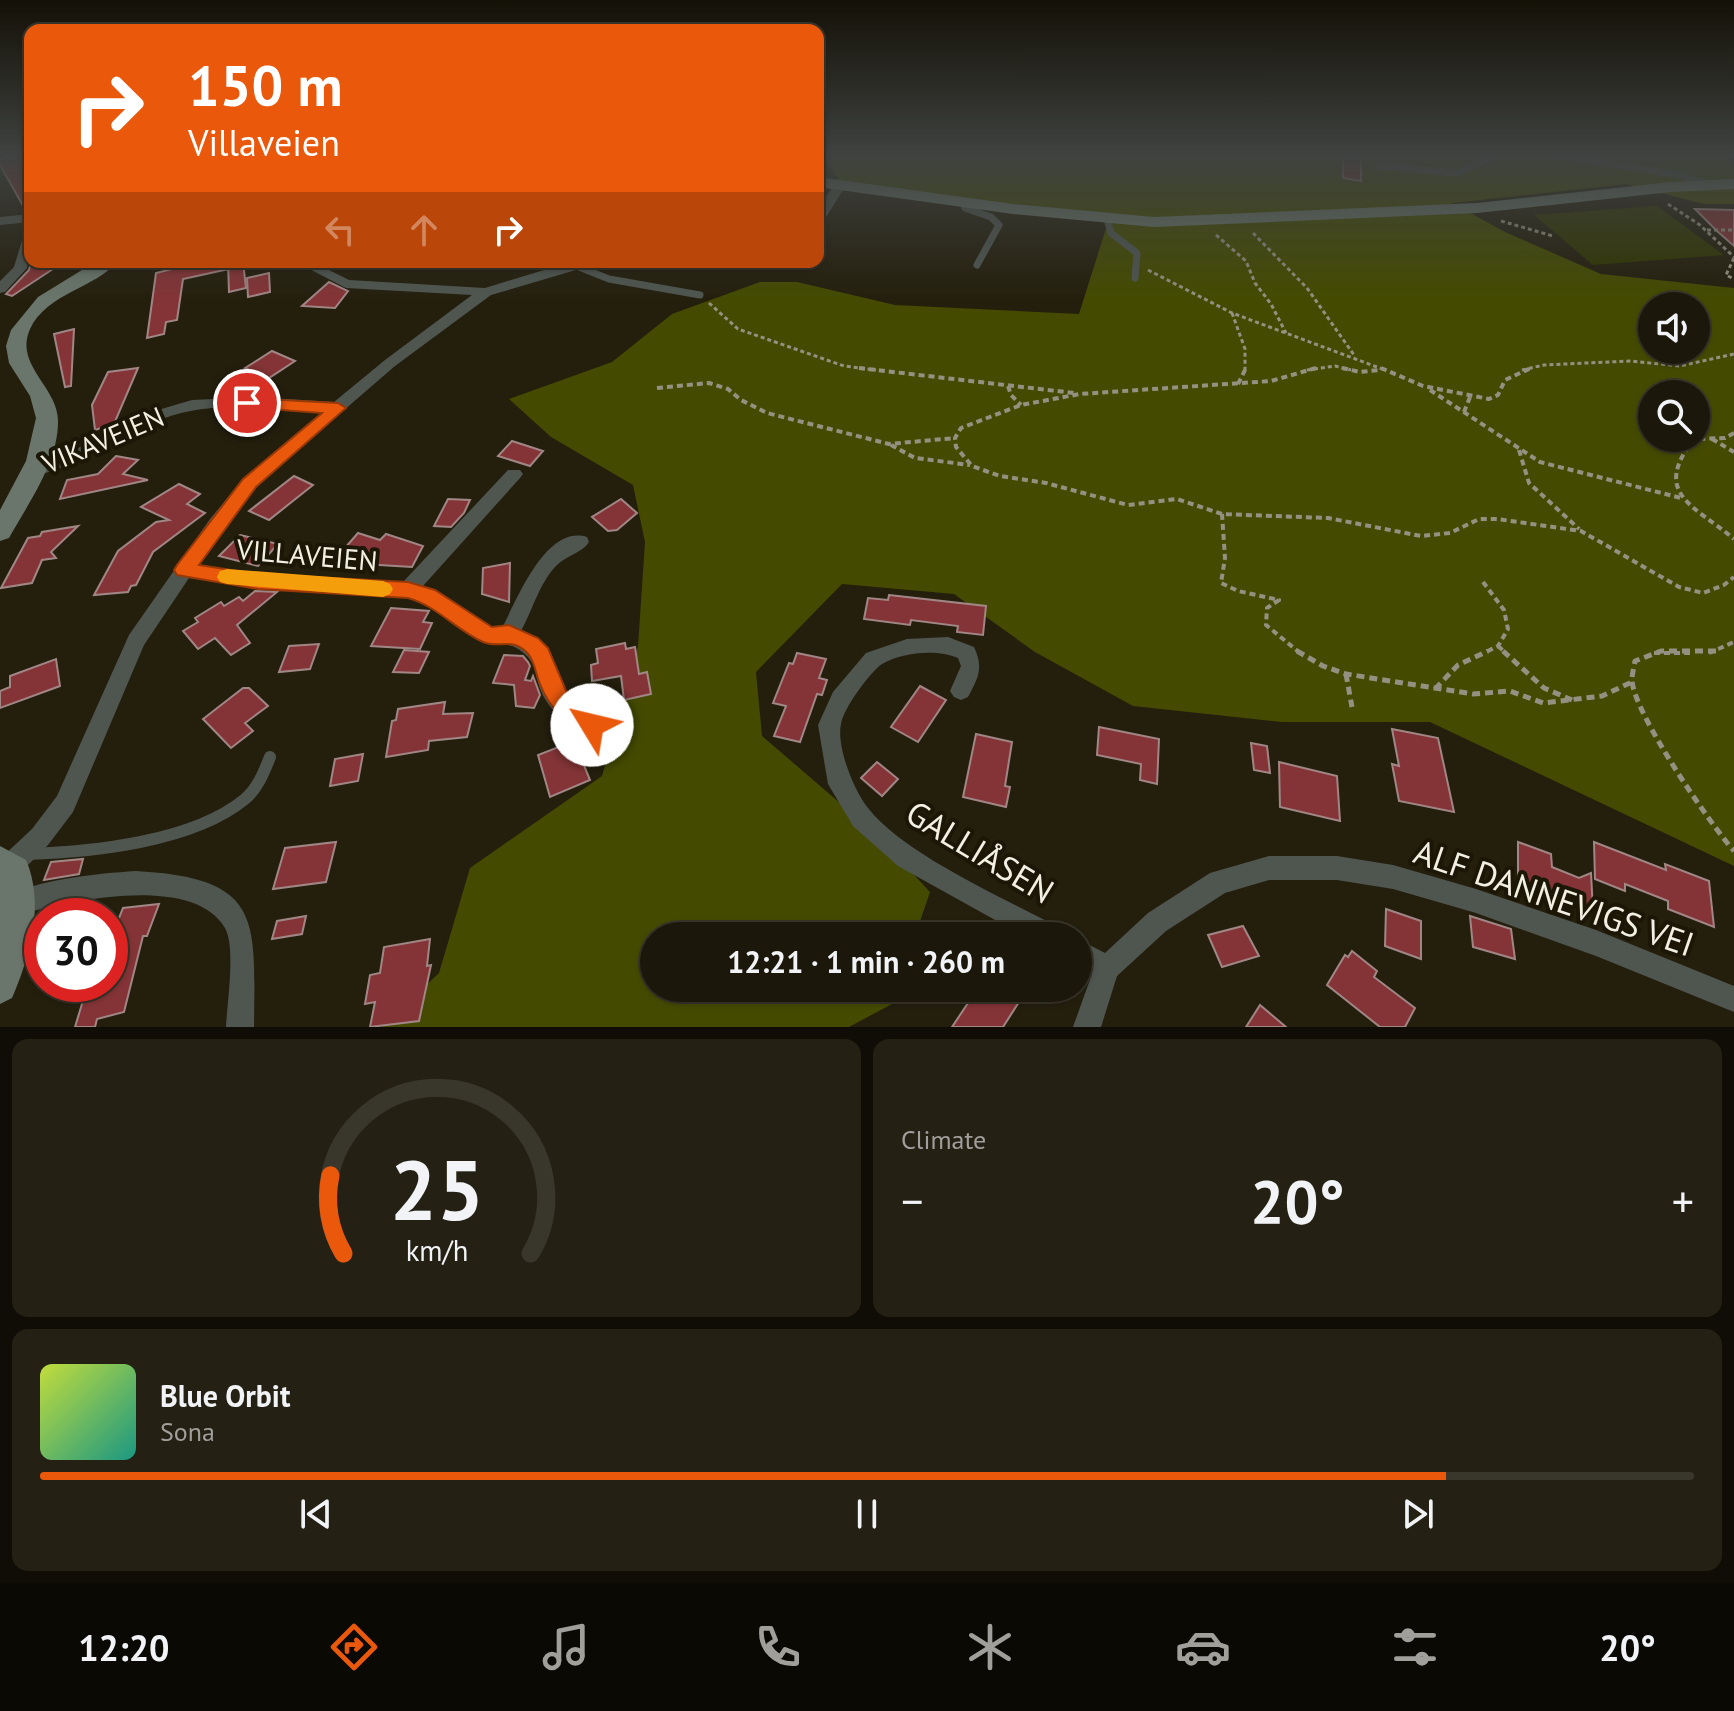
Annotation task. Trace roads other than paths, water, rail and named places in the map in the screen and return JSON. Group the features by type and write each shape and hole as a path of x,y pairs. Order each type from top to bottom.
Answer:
{"main road":[{"path":"963,203 1154,222 1477,208 1526,203"},
{"name":"VIKAVEIEN","path":"0,532 6,508 31,471 42,444 47,418 40,396 18,361 15,350 18,330 29,312 41,302 98,268"},
{"path":"0,986 8,963 19,903 19,884 11,861"}],"street":[{"path":"0,221 24,219"},
{"path":"0,289 20,268 24,256"},
{"name":"VILLAVEIEN","path":"315,268 346,284 486,292"},
{"name":"VILLAVEIEN","path":"11,861 65,804 136,641 249,483 390,363 486,292 564,268"},
{"name":"VIKAVEIEN","path":"31,471 74,457 175,409 247,403 338,408"},
{"path":"408,590 514,474"},
{"path":"509,634 544,563 562,548 580,542"},
{"name":"VILLAVEIEN","path":"184,570 258,581 408,590 428,595 489,636 509,634 530,644 541,654 551,686 563,707 592,725"},
{"name":"GALLIÅSEN","path":"961,691 971,666 967,653 948,645 907,647 873,659 841,698 829,725 839,784 861,818 907,858 1024,922"},
{"name":"ALF DANNEVIGS VEI","path":"1087,1027 1107,968 1157,922 1219,882 1269,868 1337,868 1393,877 1476,901 1596,943 1734,999"},
{"path":"19,903 54,891 93,884 132,883 173,886 201,894 226,907 239,924 240,1027"},
{"path":"1092,960 1107,968"}],"lane":[{"path":"963,203 965,208 991,217 999,225 977,265"},
{"path":"1107,219 1111,233 1137,253 1135,278"},
{"path":"582,268 609,279 700,295"},
{"path":"11,861 163,834 208,821 246,798 263,776 270,757"}]}
